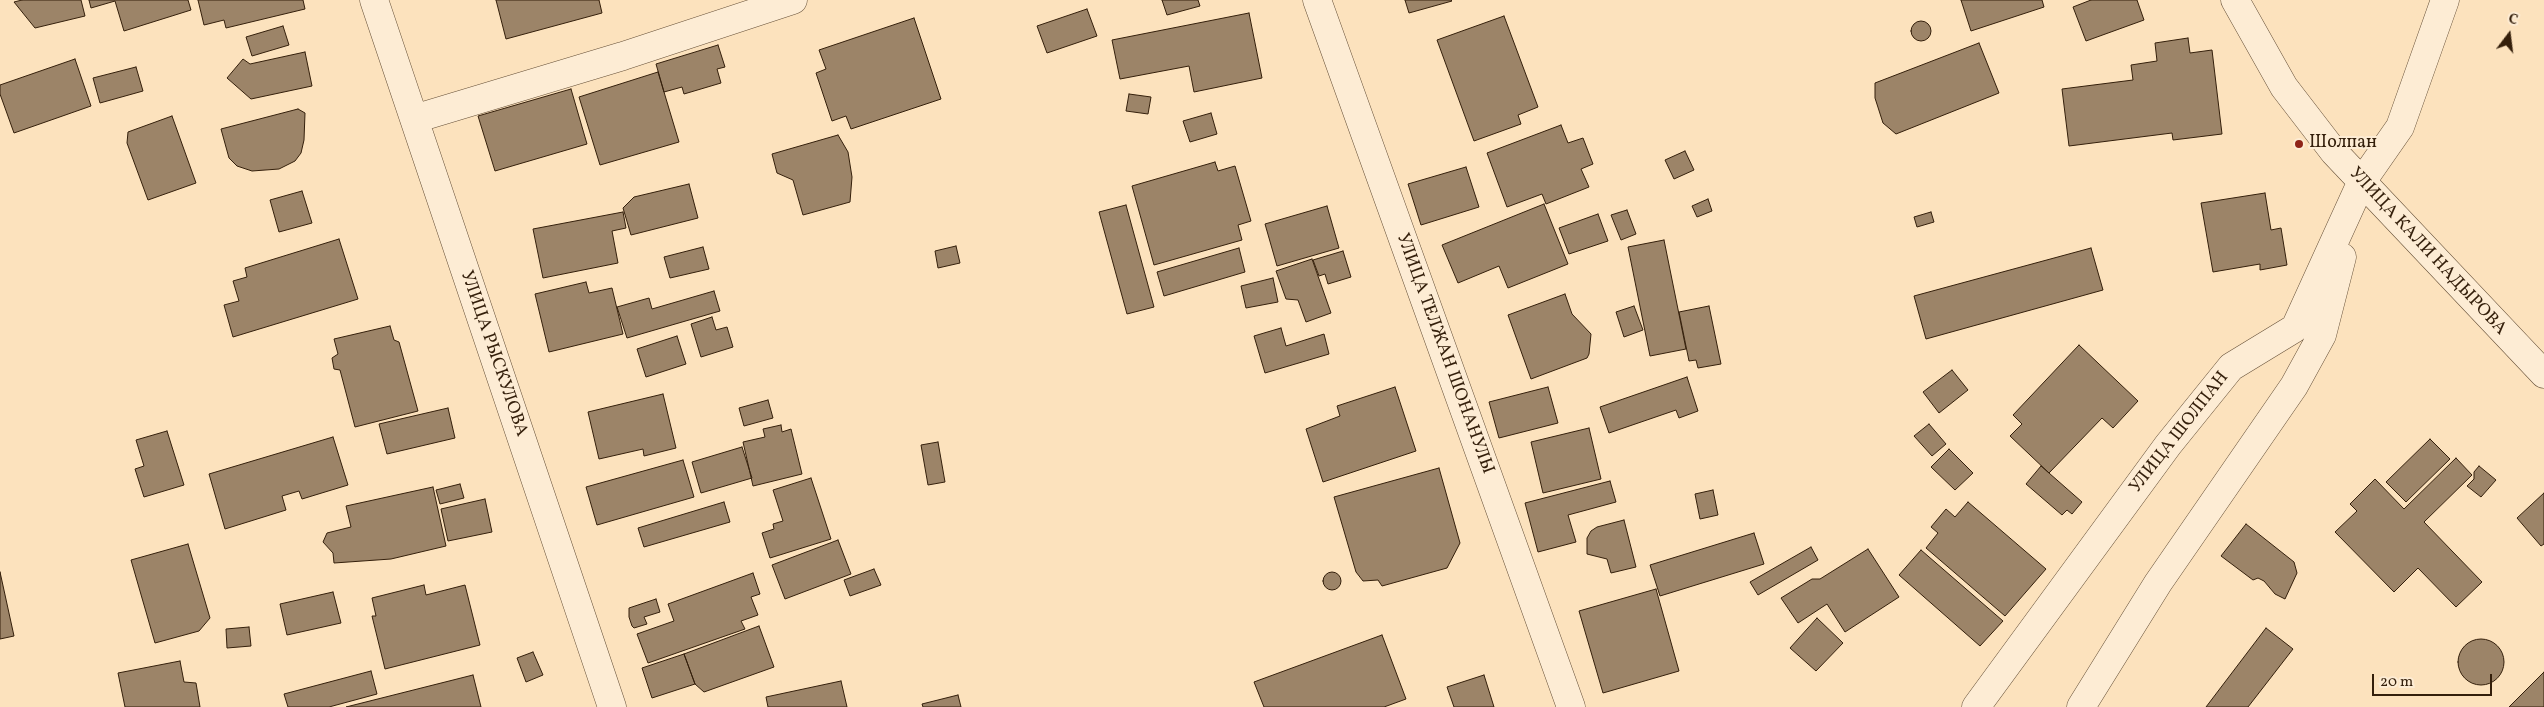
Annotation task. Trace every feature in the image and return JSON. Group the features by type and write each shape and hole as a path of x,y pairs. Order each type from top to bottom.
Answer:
{"street":[{"name":"УЛИЦА РЫСКУЛОВА","path":"374,0 612,707"},
{"path":"414,119 623,56 792,0"},
{"name":"УЛИЦА ТЕЛЖАН ШОНАНУЛЫ","path":"1316,0 1571,707"},
{"name":"УЛИЦА КАЛИ НАДЫРОВА","path":"2235,0 2284,87 2334,152 2361,183 2544,374"},
{"name":"УЛИЦА ШОЛПАН","path":"1976,707 2168,445 2231,367 2295,328 2361,183 2400,127 2446,0"},
{"path":"2081,707 2158,583 2294,386 2322,335 2361,183"}],"building":[{"path":"22,0 81,0 85,16 35,28 14,2"},
{"path":"89,0 188,0 191,10 124,31 115,1 91,8"},
{"path":"198,0 303,0 305,9 226,28 224,20 204,25"},
{"path":"496,0 599,0 602,13 506,39"},
{"path":"1162,0 1198,0 1200,6 1167,15"},
{"path":"1405,0 1451,0 1452,1 1409,13"},
{"path":"1961,0 2042,0 2044,7 1971,31"},
{"path":"2091,0 2137,0 2144,20 2086,41 2073,7"},
{"path":"1087,9 1097,36 1047,53 1037,26"},
{"path":"1249,13 1262,78 1194,92 1189,66 1120,79 1112,40"},
{"path":"1504,16 1538,107 1518,115 1521,124 1474,141 1437,40"},
{"path":"914,18 941,99 851,129 846,116 832,121 816,73 826,69 819,50"},
{"path":"1921,21 1928,24 1931,31 1928,38 1921,41 1914,38 1911,31 1914,24"},
{"path":"283,26 289,45 252,56 246,37"},
{"path":"2188,38 2190,53 2212,50 2222,134 2173,140 2172,133 2069,146 2062,89 2133,80 2131,65 2157,61 2155,43"},
{"path":"1979,43 1999,93 1896,134 1883,123 1875,98 1875,83"},
{"path":"718,45 725,67 717,69 721,83 684,94 682,87 664,92 656,64"},
{"path":"305,52 312,86 251,99 227,78 243,59 250,64"},
{"path":"75,59 91,106 14,133 0,94 0,85"},
{"path":"136,67 143,91 100,103 93,78"},
{"path":"658,72 679,142 600,165 579,97"},
{"path":"571,89 587,144 495,171 478,116"},
{"path":"1129,94 1151,97 1148,114 1126,111"},
{"path":"298,109 305,113 304,140 301,153 295,161 279,169 252,171 237,166 229,158 221,129"},
{"path":"1211,113 1217,134 1190,142 1183,121"},
{"path":"172,116 196,183 148,200 127,143 128,132"},
{"path":"1561,125 1568,143 1583,138 1593,164 1581,169 1589,187 1546,204 1542,194 1507,207 1487,153"},
{"path":"838,135 848,152 852,177 850,202 803,215 793,180 777,173 772,154"},
{"path":"1685,151 1694,170 1674,179 1665,160"},
{"path":"1215,162 1218,171 1235,166 1251,221 1238,225 1242,240 1154,265 1132,186"},
{"path":"1466,167 1479,207 1421,225 1408,184"},
{"path":"689,184 698,218 631,235 623,208 634,197"},
{"path":"302,191 312,223 279,232 270,200"},
{"path":"2265,193 2271,230 2281,228 2287,265 2260,270 2260,264 2213,272 2201,203"},
{"path":"1708,199 1712,211 1697,217 1692,206"},
{"path":"1544,204 1568,264 1508,288 1499,266 1458,283 1442,245"},
{"path":"1126,205 1154,307 1127,314 1099,212"},
{"path":"1327,206 1339,248 1277,266 1265,224"},
{"path":"1627,210 1636,234 1621,240 1611,215"},
{"path":"623,212 626,228 612,231 618,263 543,278 533,229"},
{"path":"1931,212 1934,222 1917,227 1914,217"},
{"path":"1598,214 1608,241 1569,254 1559,228"},
{"path":"339,239 358,299 233,337 224,305 239,301 233,281 247,277 245,268"},
{"path":"1664,240 1686,349 1650,356 1628,247"},
{"path":"956,246 960,263 938,268 935,251"},
{"path":"703,247 709,269 670,278 664,257"},
{"path":"1239,248 1245,272 1164,296 1157,272"},
{"path":"2091,248 2103,290 1926,339 1914,296"},
{"path":"1343,251 1351,277 1328,284 1325,274 1319,276 1313,260"},
{"path":"1312,259 1331,313 1306,322 1298,300 1286,299 1276,271"},
{"path":"1273,278 1278,302 1246,308 1241,286"},
{"path":"586,282 589,293 612,288 623,334 549,352 535,294"},
{"path":"714,291 720,311 627,338 617,307 649,298 652,309"},
{"path":"1565,294 1572,314 1591,334 1589,354 1587,358 1531,379 1508,315"},
{"path":"1634,306 1643,330 1624,337 1616,312"},
{"path":"1709,306 1721,364 1698,368 1696,360 1689,361 1679,312"},
{"path":"712,317 716,330 727,327 733,347 701,357 691,324"},
{"path":"390,326 394,340 399,342 418,411 355,427 340,370 334,369 332,358 338,354 334,339"},
{"path":"1281,328 1286,346 1324,334 1329,354 1265,373 1254,336"},
{"path":"677,336 686,364 646,377 637,349"},
{"path":"2079,345 2138,401 2113,428 2102,418 2049,473 2010,436 2022,424 2013,415"},
{"path":"1952,370 1968,390 1939,413 1923,392"},
{"path":"1687,377 1698,411 1679,418 1676,410 1609,433 1600,407"},
{"path":"1395,387 1416,451 1323,482 1306,429 1340,416 1337,406"},
{"path":"1548,387 1558,423 1499,438 1489,402"},
{"path":"663,394 676,448 644,456 643,449 599,459 588,412"},
{"path":"768,400 773,418 744,426 739,408"},
{"path":"448,408 455,438 387,454 379,424"},
{"path":"1929,424 1946,444 1932,456 1914,436"},
{"path":"781,425 782,432 791,429 802,474 753,486 743,442 765,437 763,429"},
{"path":"1589,428 1601,479 1543,493 1531,442"},
{"path":"167,431 184,485 144,497 135,469 144,466 136,440"},
{"path":"333,437 348,485 302,499 299,491 282,496 286,510 225,529 209,474"},
{"path":"2430,439 2450,459 2406,502 2386,482"},
{"path":"938,442 945,482 928,485 921,445"},
{"path":"742,447 752,478 701,493 692,462"},
{"path":"1949,449 1973,473 1955,490 1931,467"},
{"path":"2456,458 2472,475 2424,522 2482,582 2456,607 2418,568 2394,592 2335,532 2357,511 2350,504 2375,479 2404,509"},
{"path":"683,460 694,497 597,525 586,487"},
{"path":"2041,466 2082,502 2072,514 2067,510 2062,515 2026,484"},
{"path":"2479,466 2496,480 2481,497 2467,486 2474,479 2474,472"},
{"path":"1439,468 1460,543 1447,568 1382,586 1378,580 1363,581 1356,572 1334,497"},
{"path":"811,478 831,539 770,558 762,533 774,529 773,524 783,521 773,490"},
{"path":"1610,481 1616,502 1568,515 1576,542 1538,552 1525,503"},
{"path":"460,484 464,498 440,504 436,490"},
{"path":"433,487 446,546 391,559 334,563 333,553 323,542 327,533 351,527 346,506"},
{"path":"1713,490 1718,515 1700,519 1695,494"},
{"path":"2544,493 2544,544 2541,546 2517,518"},
{"path":"485,499 492,532 448,541 441,509"},
{"path":"724,502 730,522 644,547 638,528"},
{"path":"1968,502 2046,569 2005,616 1926,548 1938,533 1931,527 1946,509 1955,517"},
{"path":"1624,520 1636,567 1611,573 1607,559 1587,554 1587,538 1591,531 1597,527"},
{"path":"2246,524 2294,562 2297,573 2285,599 2275,594 2264,581 2258,578 2253,580 2221,556"},
{"path":"1754,533 1764,564 1660,596 1650,565"},
{"path":"838,540 851,574 785,599 772,565"},
{"path":"188,544 210,618 199,631 155,643 131,560"},
{"path":"1811,547 1818,560 1758,595 1750,582"},
{"path":"1868,549 1899,597 1845,632 1827,604 1798,623 1781,598 1812,579 1820,579"},
{"path":"1921,550 2003,621 1980,646 1899,575"},
{"path":"874,569 881,585 850,596 844,580"},
{"path":"0,572 14,636 0,639"},
{"path":"1328,572 1336,572 1341,577 1339,588 1328,590 1323,585 1323,577"},
{"path":"753,573 760,594 751,597 758,615 741,621 745,629 648,663 637,634 674,621 668,604"},
{"path":"424,585 426,595 465,585 480,645 385,669 372,616 376,616 372,598"},
{"path":"1656,589 1679,671 1603,693 1579,611"},
{"path":"333,592 341,623 287,635 280,604"},
{"path":"656,599 660,612 644,617 647,624 634,628 629,617 629,608"},
{"path":"1817,618 1843,643 1816,671 1790,648"},
{"path":"759,626 774,667 704,692 695,684 684,654"},
{"path":"249,627 251,646 227,648 226,629"},
{"path":"2266,628 2293,649 2248,707 2206,707"},
{"path":"1382,635 1406,699 1384,707 1264,707 1254,682"},
{"path":"2476,639 2486,639 2500,649 2504,662 2500,675 2494,681 2486,685 2476,685 2462,675 2458,667 2458,657 2468,643"},
{"path":"533,652 543,675 526,682 517,658"},
{"path":"684,654 695,684 652,698 642,668"},
{"path":"180,661 184,682 196,683 200,707 125,707 118,673"},
{"path":"371,671 377,694 329,707 288,707 284,694"},
{"path":"2544,672 2544,707 2509,707"},
{"path":"473,675 481,707 346,707"},
{"path":"1484,675 1494,707 1454,707 1447,687"},
{"path":"841,681 847,707 768,707 766,697"},
{"path":"958,695 961,707 923,707 922,704"}],"place":[{"name":"Шолпан","path":"2299,144"}]}
